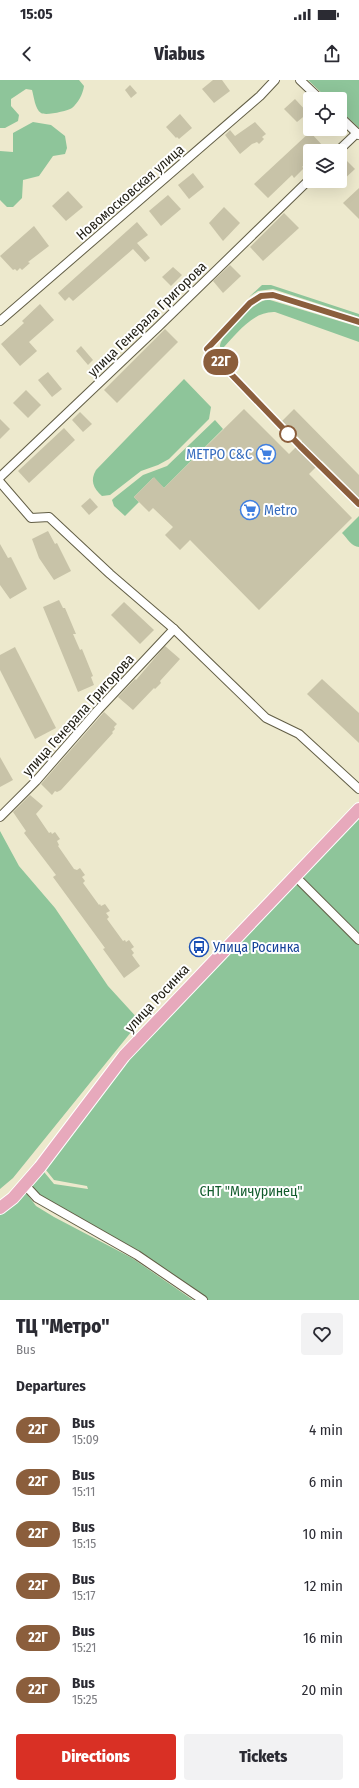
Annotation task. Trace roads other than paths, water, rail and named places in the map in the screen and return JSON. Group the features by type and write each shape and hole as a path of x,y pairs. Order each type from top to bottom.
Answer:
{"main road":[{"name":"улица Росинка","path":"0,1208 13,1198 25,1185 124,1056 359,809"}],"street":[{"name":"Новомосковская улица","path":"0,321 260,96 275,80"},
{"path":"300,80 313,92"},
{"path":"346,144 358,134 347,124"},
{"name":"улица Генерала Григорова","path":"0,477 159,326 303,186"},
{"path":"0,482 31,518 49,517 110,574 174,629 266,718 299,734 359,789"},
{"name":"улица Генерала Григорова","path":"0,817 36,781 98,710 174,629"},
{"path":"295,876 359,940"},
{"path":"25,1185 37,1198 137,1255 203,1300"}],"place":[{"name":"МЕТРО С&С","path":"266,454"},
{"name":"Metro","path":"250,510"},
{"name":"Улица Росинка","path":"199,947"}],"park label":[{"name":"СНТ \"Мичуринец\"","path":"251,1191"}]}
